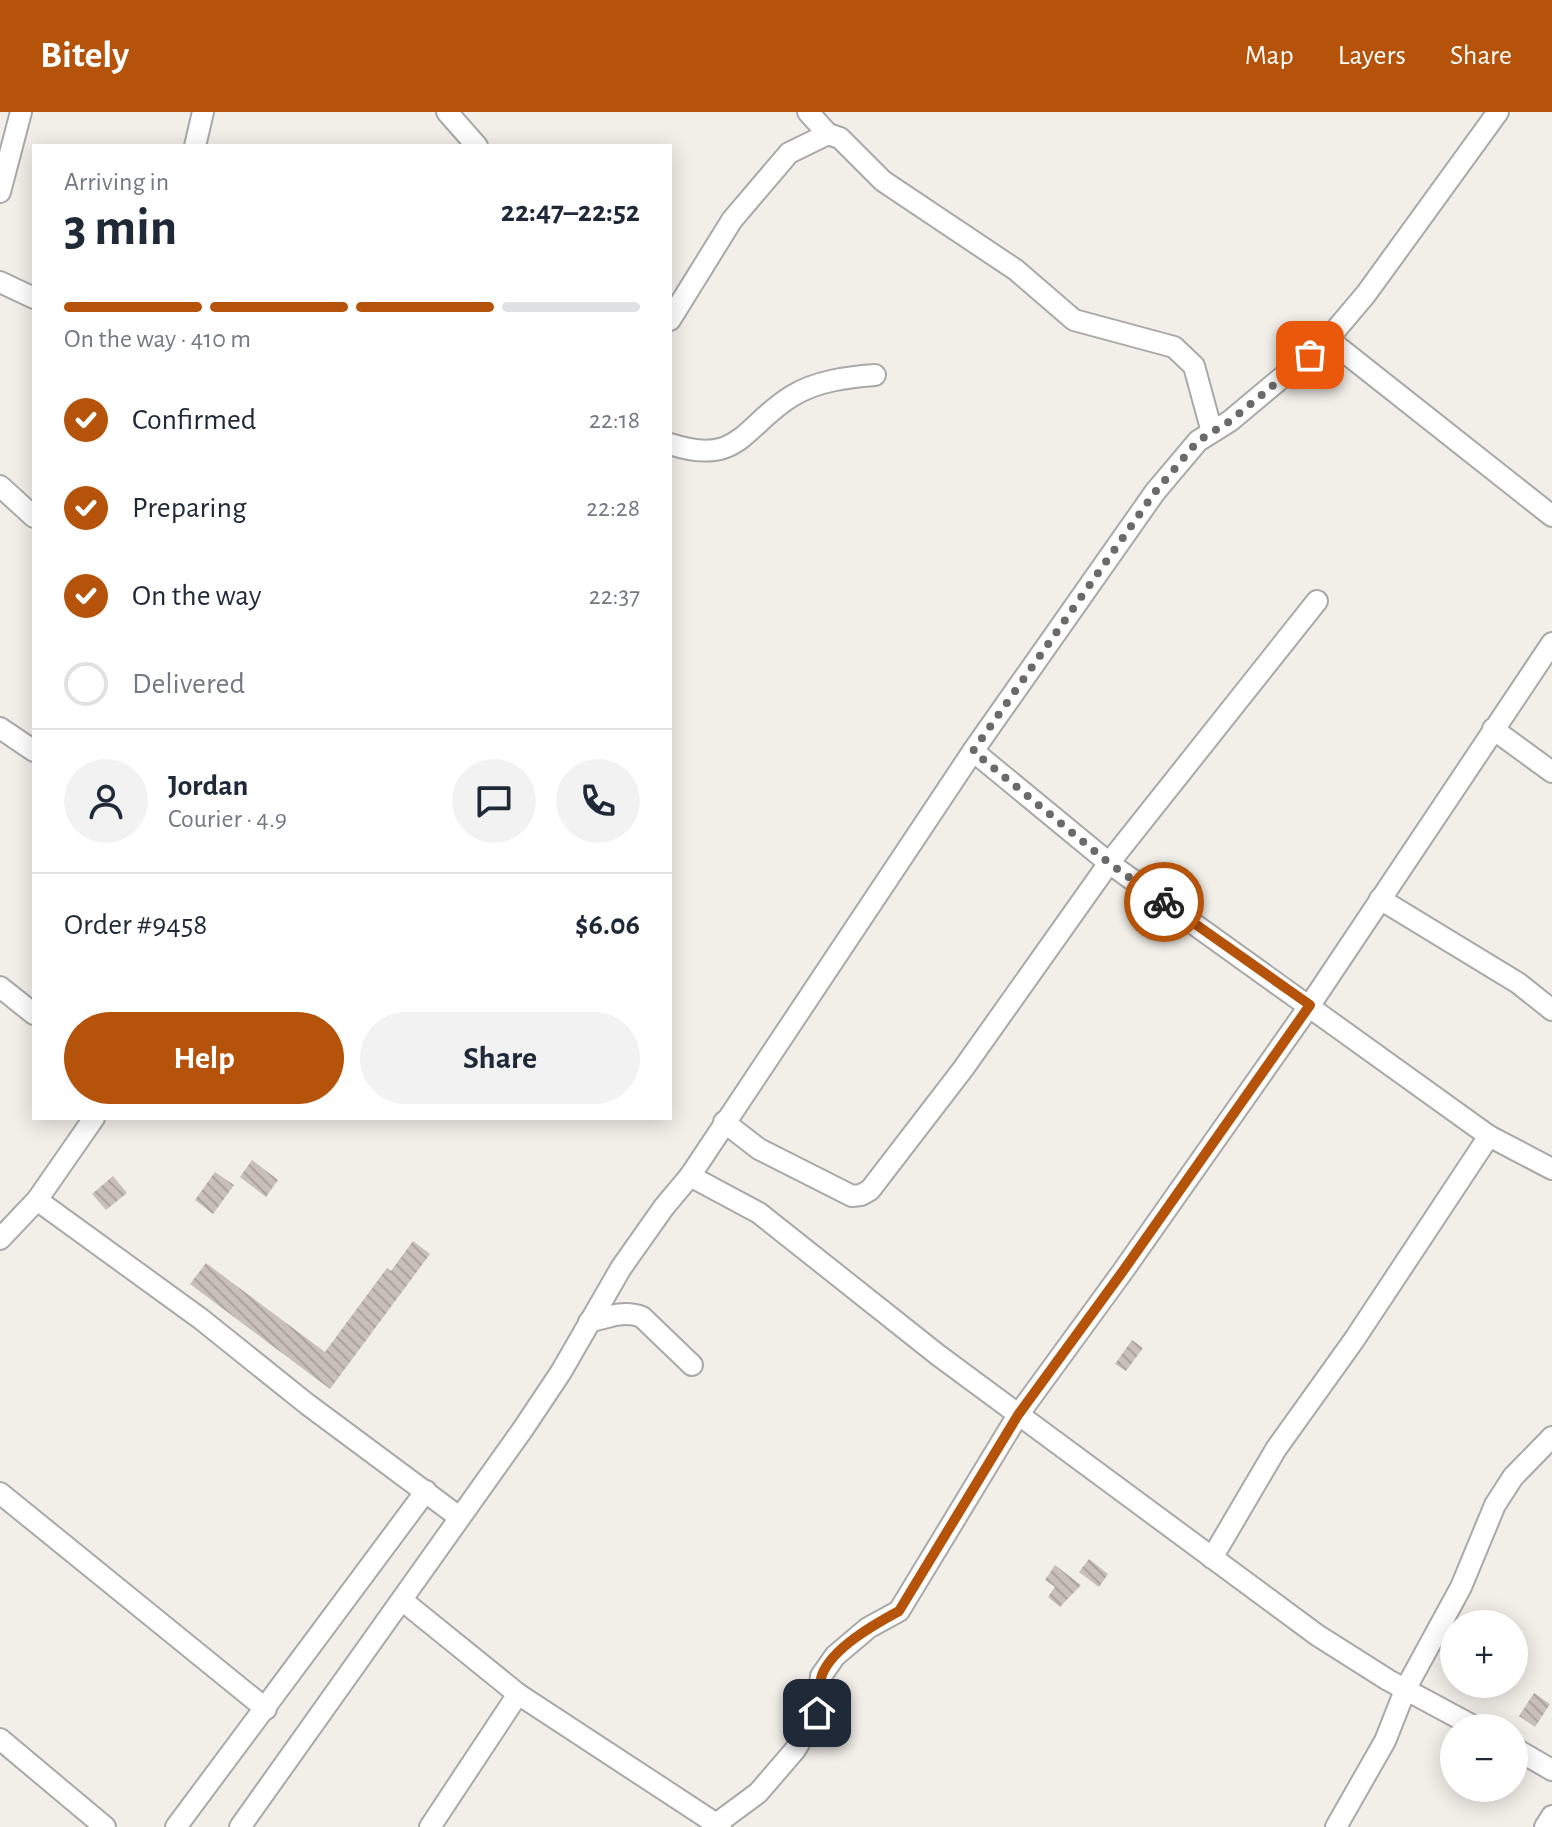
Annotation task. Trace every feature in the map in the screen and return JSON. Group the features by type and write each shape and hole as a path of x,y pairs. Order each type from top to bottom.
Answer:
{"street":[{"path":"0,192 21,112"},
{"path":"195,144 203,112"},
{"path":"447,112 475,144"},
{"path":"808,112 828,134 840,138 883,181 1016,270 1074,320 1174,347 1189,358 1194,366 1212,432"},
{"path":"240,1827 403,1601 561,1372 621,1268 690,1176 973,751 1155,492 1198,441 1260,397 1328,339 1366,294 1498,112"},
{"path":"672,311 677,289 789,153 828,134"},
{"path":"0,282 32,297"},
{"path":"1328,339 1552,516"},
{"path":"672,445 713,451 728,449 795,394 848,376 875,375"},
{"path":"0,486 32,515"},
{"path":"724,1122 759,1149 852,1196 870,1190 963,1069 1109,863 1317,601"},
{"path":"403,1601 518,1694 716,1826 758,1793 795,1750 817,1713 821,1676 835,1656 868,1628 899,1611 1018,1415 1310,1005 1552,643"},
{"path":"0,728 32,750"},
{"path":"1493,729 1552,772"},
{"path":"973,751 1109,863 1489,1136 1552,1169"},
{"path":"1380,899 1518,983 1552,1010"},
{"path":"0,987 32,1012"},
{"path":"0,1239 37,1200 93,1120"},
{"path":"1212,1558 1276,1449 1354,1340 1489,1136"},
{"path":"690,1176 759,1213 938,1355 1317,1635 1388,1680 1452,1714"},
{"path":"37,1200 201,1319 307,1404 459,1517"},
{"path":"589,1322 632,1313 642,1317 692,1365"},
{"path":"1336,1827 1385,1741 1406,1688 1461,1587 1495,1505 1513,1477 1552,1437"},
{"path":"176,1827 426,1491"},
{"path":"0,1493 266,1709"},
{"path":"430,1827 518,1694"},
{"path":"0,1739 105,1827"},
{"path":"1528,1756 1552,1770"},
{"path":"1545,1827 1552,1816"}],"building":[{"path":"252,1160 278,1180 266,1197 240,1177"},
{"path":"215,1172 234,1185 213,1214 195,1200"},
{"path":"113,1176 127,1193 106,1210 92,1194"},
{"path":"413,1241 430,1254 330,1389 190,1284 206,1263 325,1352 387,1268 391,1271"},
{"path":"1132,1340 1143,1348 1126,1371 1115,1364"},
{"path":"1089,1559 1108,1574 1099,1587 1079,1572"},
{"path":"1055,1565 1081,1585 1060,1607 1048,1597 1055,1587 1045,1580"},
{"path":"1534,1693 1550,1704 1535,1727 1528,1722 1528,1714 1520,1714"}],"way so far":[{"path":"1164,902 1109,863 973,751 1155,492 1186,455 1198,441 1230,421 1310,355"}],"route":[{"path":"817,1713 821,1676 835,1656 868,1628 899,1611 1018,1415 1310,1005 1164,902"}]}
